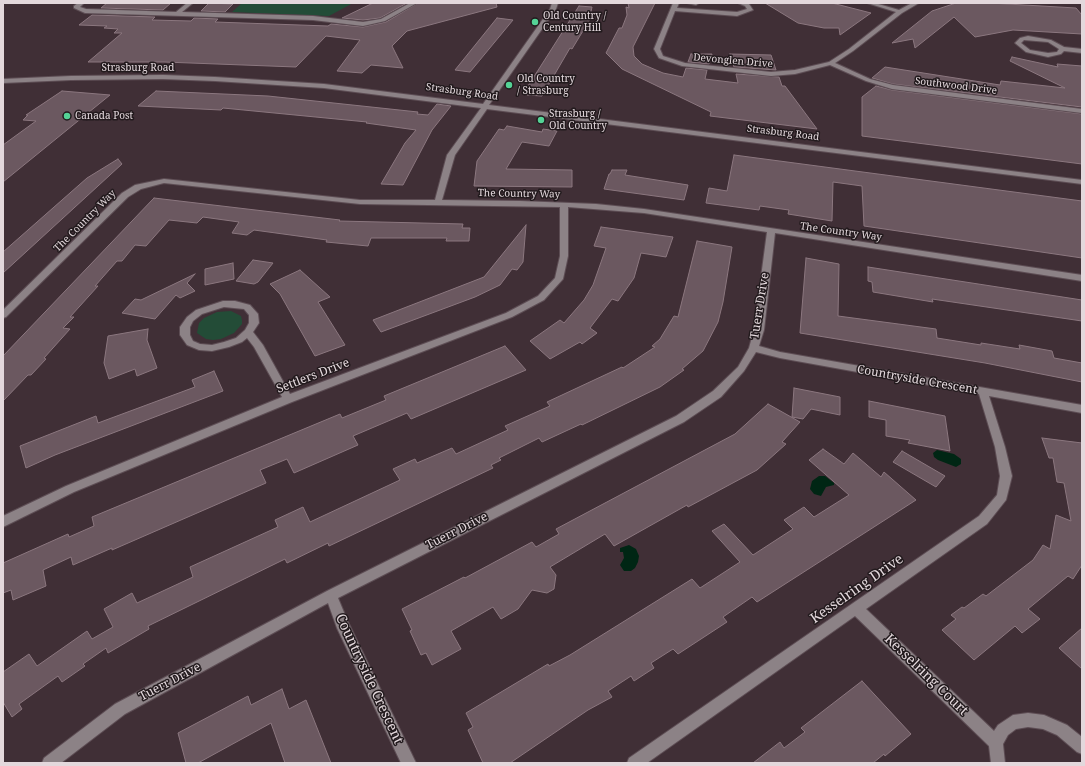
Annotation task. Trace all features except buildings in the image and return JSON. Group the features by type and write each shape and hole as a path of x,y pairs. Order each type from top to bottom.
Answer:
{"street":[{"path":"81,3 76,7 85,11 313,18 364,24 383,20 414,3"},
{"path":"178,14 190,3"},
{"path":"438,202 451,155 487,105 555,3"},
{"path":"690,3 696,3"},
{"path":"675,6 737,14 750,10 747,5 741,3"},
{"path":"870,3 900,12"},
{"name":"Devonglen Drive","path":"675,6 657,49 661,57 684,65 772,74 795,72 831,63 851,50 900,12 916,3"},
{"path":"1062,49 1054,54 1041,54 1022,48 1018,43 1019,41 1028,38 1042,39 1055,43 1062,49 1082,51"},
{"name":"Southwood Drive","path":"831,63 868,80 892,87 1082,111"},
{"name":"Strasburg Road","path":"3,81 70,78 215,79 324,86 487,105 1082,182"},
{"name":"The Country Way","path":"3,315 125,195 138,187 164,181 360,202 564,205 644,211 771,232 1082,278"},
{"name":"Settlers Drive","path":"3,522 70,489 288,399 509,315 541,298 559,279 564,256 564,205"},
{"name":"Tuerr Drive","path":"49,763 120,709 331,595 680,419 717,394 741,369 754,348 759,330 771,232"},
{"path":"223,304 235,304 246,307 253,314 254,323 248,332 239,340 212,348 194,345 190,342 185,335 185,327 190,319 199,312 223,304"},
{"path":"248,332 258,344 288,399"},
{"name":"Countryside Crescent","path":"754,348 780,355 1082,409"},
{"name":"Kesselring Drive","path":"634,763 983,520 1002,497 1006,476 1000,447 983,392"},
{"name":"Countryside Crescent","path":"331,595 342,624 409,763"},
{"name":"Kesselring Court","path":"856,608 996,743"},
{"path":"998,763 996,743 1002,730 1013,722 1028,720 1044,722 1062,730 1082,747"}],"shaded area":[{"path":"242,3 353,3 329,16 232,12"},
{"path":"231,311 241,316 242,320 242,324 234,333 221,339 213,340 206,339 197,333 199,323 204,318 217,312"},
{"path":"937,450 954,454 961,459 961,464 956,467 938,460 934,457 933,453"},
{"path":"819,476 825,476 834,483 834,485 826,487 821,496 814,494 810,489 812,481"},
{"path":"629,545 636,549 639,556 638,562 635,568 631,571 624,571 620,565 624,558 623,552 620,552 620,548"}],"place":[{"name":"Old Country / Century Hill","path":"535,22"},
{"name":"Old Country / Strasburg","path":"509,85"},
{"name":"Canada Post","path":"67,116"},
{"name":"Strasburg / Old Country","path":"541,120"}]}
